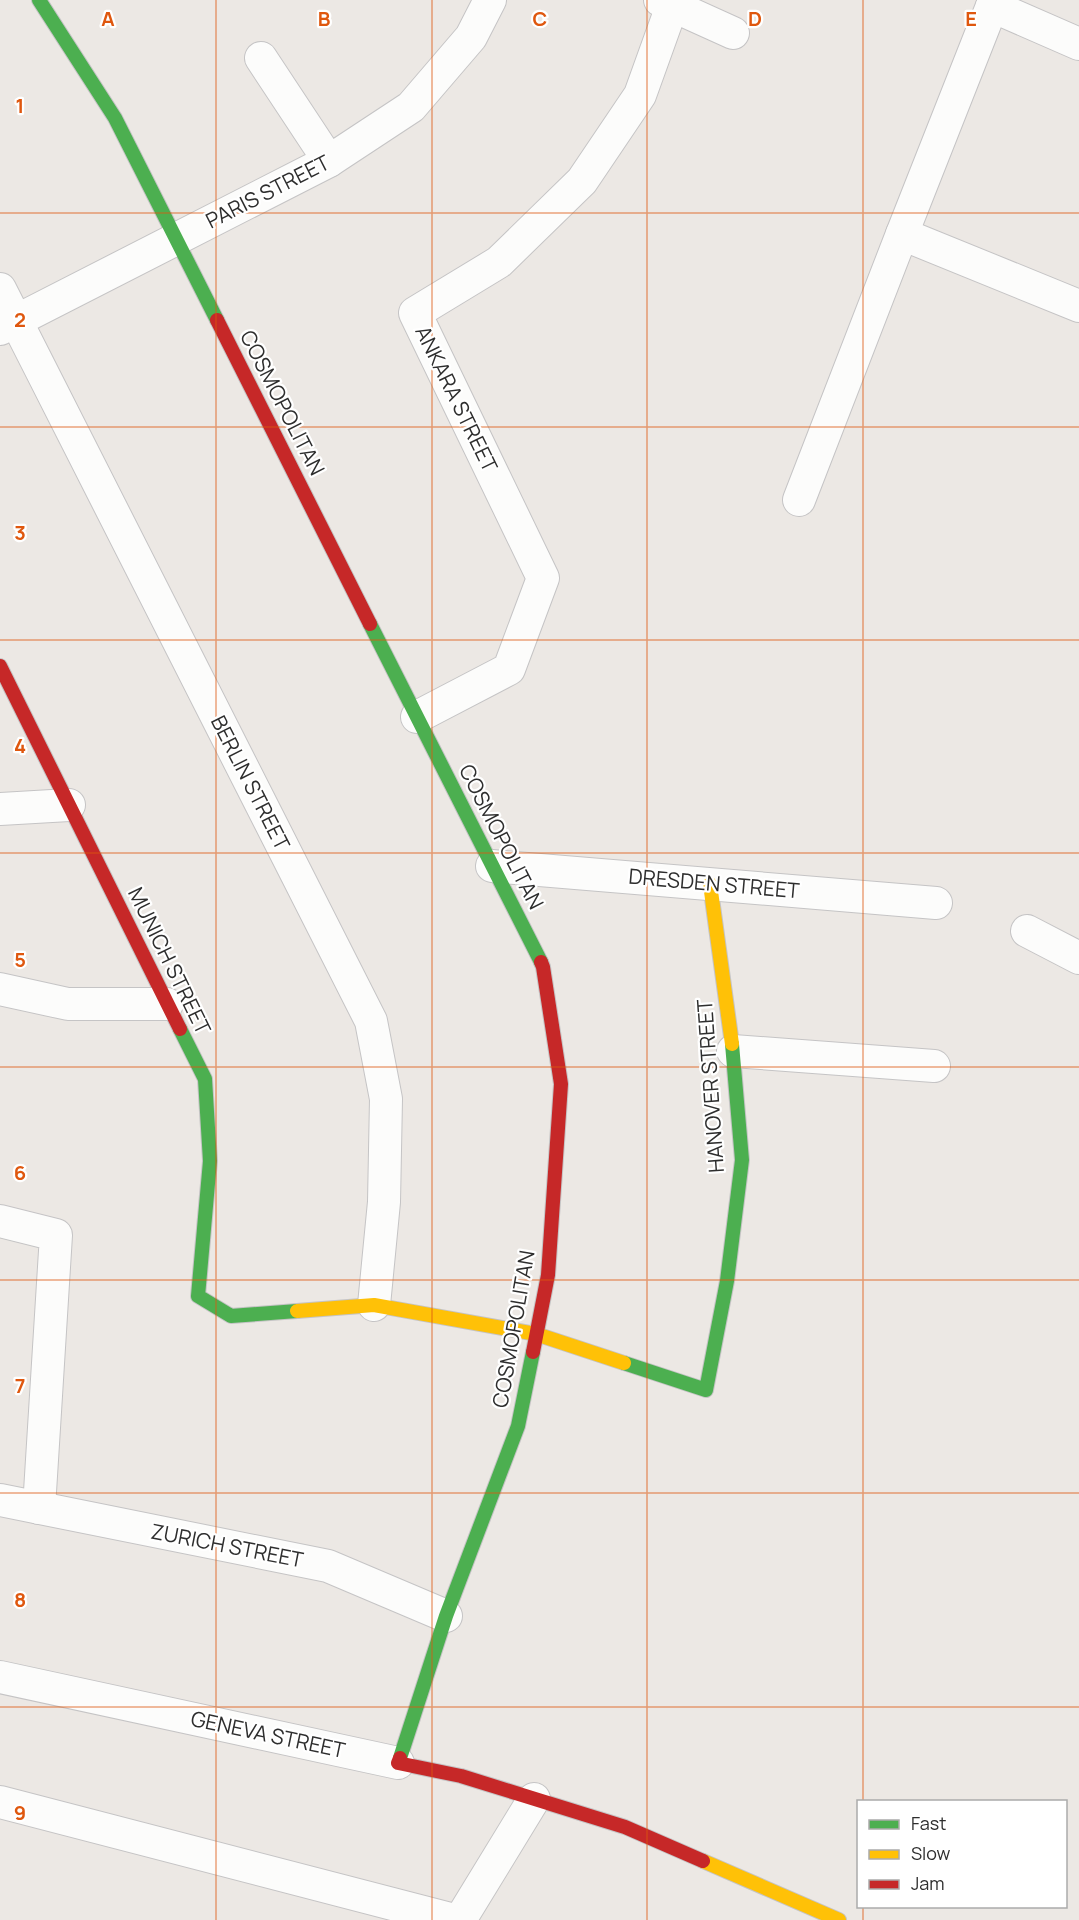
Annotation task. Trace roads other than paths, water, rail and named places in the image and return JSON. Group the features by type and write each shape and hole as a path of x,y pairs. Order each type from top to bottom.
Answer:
{"street":[{"name":"COSMOPOLITAN","path":"39,0 115,118 543,967 561,1084 548,1275 518,1426 446,1616 398,1763"},
{"name":"PARIS STREET","path":"8,325 329,161 411,107 471,37 490,0"},
{"path":"666,3 733,33"},
{"name":"ANKARA STREET","path":"417,717 509,669 543,578 415,313 499,262 582,180 640,95 666,3"},
{"path":"799,500 995,3 1079,44"},
{"path":"261,58 329,161"},
{"path":"902,234 1079,306"},
{"name":"BERLIN STREET","path":"0,289 8,325 372,1021 386,1099 384,1202 374,1305"},
{"name":"MUNICH STREET","path":"0,666 205,1079 210,1161 198,1296 231,1316 374,1305"},
{"path":"0,809 69,805"},
{"name":"DRESDEN STREET","path":"492,866 936,903"},
{"name":"HANOVER STREET","path":"536,1334 706,1390 727,1281 742,1160 733,1052 710,884"},
{"path":"1027,931 1079,958"},
{"path":"0,989 68,1004 167,1004"},
{"path":"733,1052 934,1066"},
{"path":"0,1221 56,1235 39,1509"},
{"path":"374,1305 536,1334"},
{"name":"ZURICH STREET","path":"0,1500 328,1566 446,1616"},
{"name":"GENEVA STREET","path":"0,1677 460,1776 625,1827 839,1920"},
{"path":"460,1920 534,1799"},
{"path":"0,1802 454,1920"}]}
